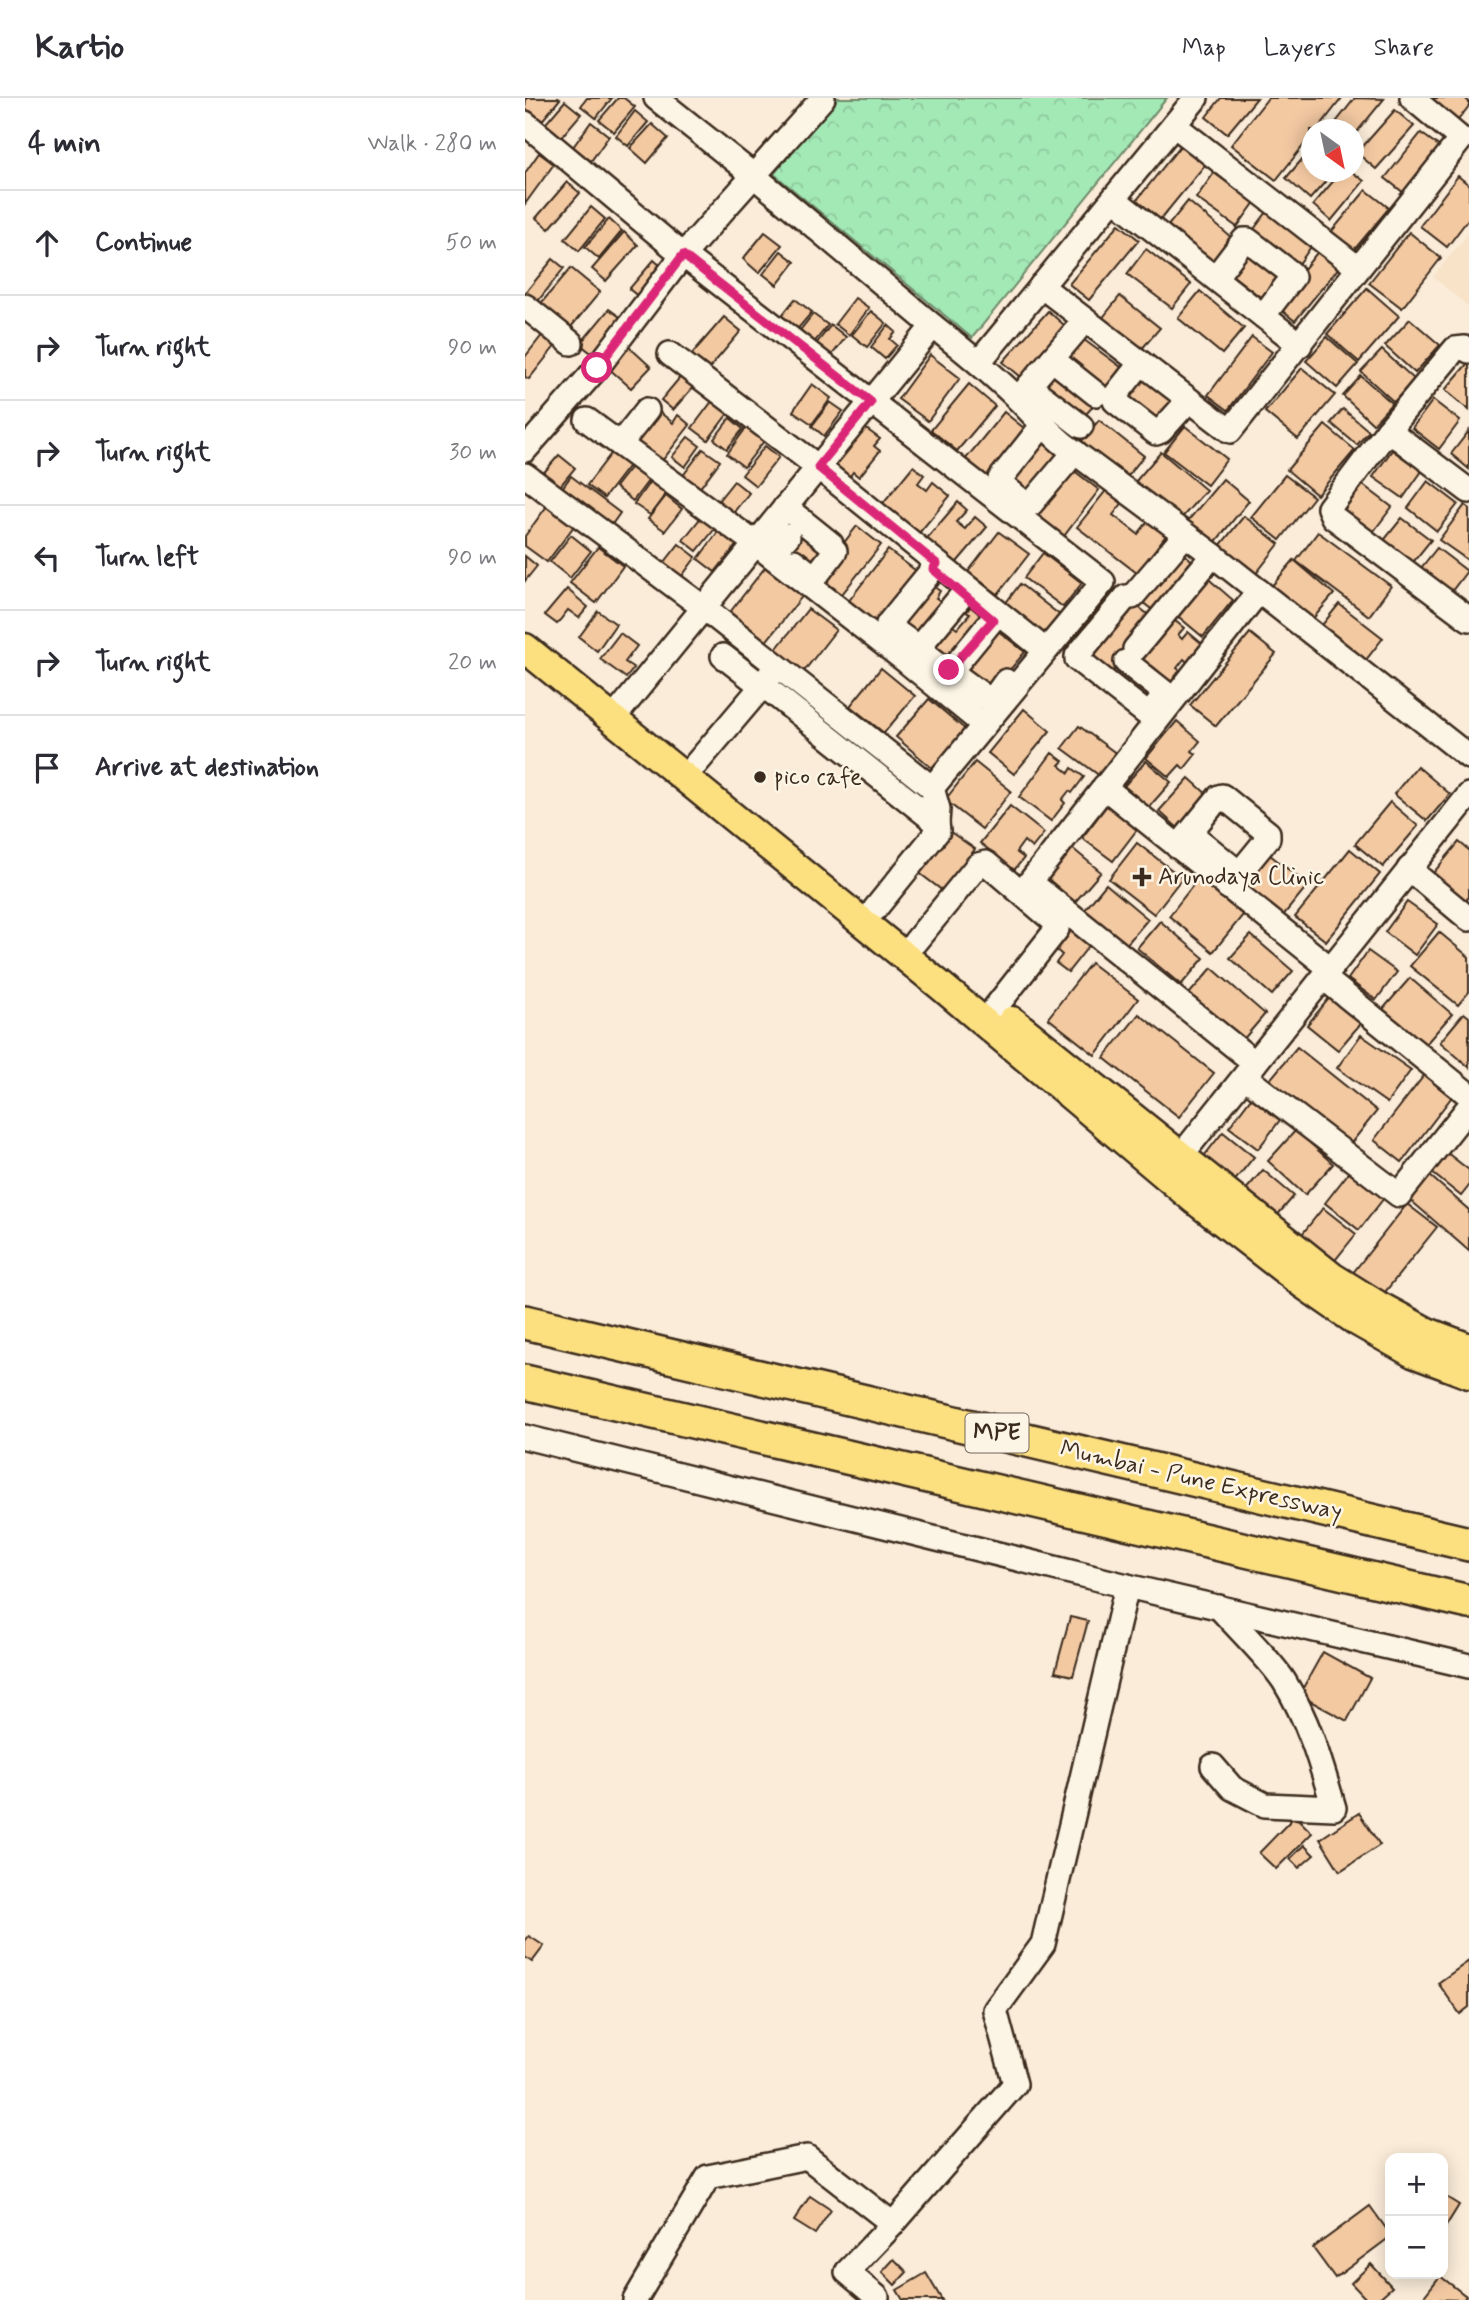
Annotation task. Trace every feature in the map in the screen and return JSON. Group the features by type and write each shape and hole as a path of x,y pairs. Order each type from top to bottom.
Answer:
{"highway":[{"name":"Mumbai - Pune Expressway","path":"525,1322 1469,1544"},
{"name":"MPE","path":"525,1382 1469,1602"}],"main road":[{"path":"525,628 618,712 941,986 1173,1166 1332,1277 1427,1332 1469,1348"},
{"path":"525,648 696,764 915,942 995,1008 1303,1284 1355,1320 1413,1353 1469,1374"}],"street":[{"path":"656,98 979,362 1024,393 1097,403"},
{"path":"979,362 1196,98"},
{"path":"1041,286 1082,324 1185,404 1230,431 1465,134 1412,98"},
{"path":"525,450 597,368 683,255 817,100"},
{"path":"529,119 683,255 871,402 1012,502 1103,582 1045,650 993,699 988,699 965,691 772,540 620,444 587,420"},
{"path":"1174,125 1358,268"},
{"path":"1114,199 1300,345"},
{"path":"1215,278 1244,240 1248,240 1291,273 1293,277 1263,316"},
{"path":"525,306 571,343"},
{"path":"1024,393 1082,324"},
{"path":"618,712 704,608 772,540 785,508 933,326"},
{"path":"1469,351 1465,348 1455,349 1388,430 1329,508 1333,517 1469,619"},
{"path":"670,354 818,467 995,616 1028,650 1029,654 1015,679 984,725 932,788"},
{"path":"1052,359 1097,403"},
{"path":"1135,365 1114,397 1125,409 1158,433 1185,404"},
{"path":"1040,429 1000,480 1012,502 1031,504 1070,452 1097,403 1135,365"},
{"path":"1024,393 1040,429 1207,561 1259,591 1469,757"},
{"path":"620,444 647,410"},
{"path":"1388,430 1469,491"},
{"path":"525,475 704,608 932,788 938,809 938,831 874,909"},
{"path":"772,540 782,552 813,576 833,548 785,508"},
{"path":"1132,597 1180,540"},
{"path":"1153,718 1164,692 1131,655 1207,561"},
{"path":"935,567 963,594 1045,650"},
{"path":"935,567 888,624 910,649 949,670 995,616"},
{"path":"1259,591 1153,718 1104,788 1030,882 1399,1195 1469,1107"},
{"path":"910,649 963,594"},
{"path":"1153,718 1077,659 1077,656 1126,597 1132,597 1159,619"},
{"path":"723,656 937,823"},
{"path":"696,764 778,665"},
{"path":"965,691 984,725"},
{"path":"1104,788 1184,840 1234,880 1327,974 1469,1095"},
{"path":"1173,1166 1469,795"},
{"path":"1184,840 1222,796 1268,833 1268,838 1234,880"},
{"path":"915,942 978,865 986,863 1054,921 1057,929 995,1008"},
{"path":"1409,869 1469,919"},
{"path":"525,1437 1127,1586 1469,1666"},
{"path":"877,2297 848,2272 1015,2084 995,2010 1043,1944 1127,1586"},
{"path":"1213,1766 1232,1788 1265,1805 1335,1808 1303,1716 1282,1679 1219,1607"},
{"path":"635,2300 708,2177 807,2157 893,2224"}],"shaded area":[{"path":"1469,233 1469,307 1433,277"}],"green space":[{"path":"835,98 1167,98 972,338 774,174"}],"building":[{"path":"526,98 560,99 541,122 525,110"},
{"path":"587,98 612,98 596,118 581,106"},
{"path":"618,98 624,98 635,107 614,132 599,120"},
{"path":"1221,98 1257,98 1227,134 1206,117"},
{"path":"1268,98 1342,98 1326,119 1301,119 1301,149 1276,180 1231,145"},
{"path":"1355,98 1384,99 1364,124 1364,119 1339,119"},
{"path":"1422,98 1465,98 1469,106 1455,124"},
{"path":"565,101 581,114 557,142 541,129"},
{"path":"1395,110 1414,126 1376,169 1364,159 1364,145"},
{"path":"635,111 648,122 628,146 616,136"},
{"path":"591,122 609,136 591,161 573,147"},
{"path":"652,124 668,138 647,163 630,148"},
{"path":"1421,133 1440,147 1404,193 1385,178"},
{"path":"1185,140 1209,160 1160,220 1137,200"},
{"path":"539,153 554,164 525,204 525,173"},
{"path":"1301,161 1301,182 1325,182 1310,199 1286,178"},
{"path":"1214,173 1255,202 1237,227 1196,198"},
{"path":"1458,176 1469,185 1469,218 1447,247 1420,226"},
{"path":"567,182 580,193 549,229 536,218"},
{"path":"1333,182 1363,182 1331,221 1313,205"},
{"path":"1366,190 1389,208 1354,250 1331,232"},
{"path":"1188,201 1232,238 1209,264 1166,228"},
{"path":"591,207 605,219 579,251 565,239"},
{"path":"1270,208 1315,241 1294,271 1248,237"},
{"path":"609,219 622,231 599,259 585,247"},
{"path":"1119,224 1139,240 1089,300 1069,284"},
{"path":"624,232 638,245 606,281 592,269"},
{"path":"765,232 782,245 759,273 743,259"},
{"path":"1409,232 1441,258 1402,308 1369,283"},
{"path":"1246,241 1290,275 1268,303 1224,269"},
{"path":"1146,249 1191,284 1172,308 1127,274"},
{"path":"1320,249 1341,265 1295,321 1275,305"},
{"path":"781,251 795,262 777,285 763,274"},
{"path":"553,259 564,268 534,306 525,299 525,293"},
{"path":"654,260 663,268 639,297 629,289"},
{"path":"571,268 600,292 566,333 536,309"},
{"path":"1367,288 1399,316 1359,362 1327,334"},
{"path":"1200,291 1244,328 1222,354 1178,318"},
{"path":"1120,296 1160,328 1140,351 1101,320"},
{"path":"855,298 869,308 849,335 835,324"},
{"path":"795,299 812,312 795,332 779,319"},
{"path":"609,309 624,320 595,356 580,344"},
{"path":"871,311 886,323 867,347 852,335"},
{"path":"1048,311 1071,331 1027,382 1003,362"},
{"path":"813,314 828,325 809,349 794,338"},
{"path":"724,317 741,331 708,370 691,355"},
{"path":"1410,319 1440,345 1415,373 1385,346"},
{"path":"831,325 846,337 828,360 813,348"},
{"path":"888,325 896,332 890,339 897,345 885,359 871,347"},
{"path":"547,329 560,340 529,379 525,377 525,357"},
{"path":"1076,334 1121,367 1102,393 1057,359"},
{"path":"1252,337 1272,352 1228,410 1208,395"},
{"path":"1327,337 1358,364 1337,388 1306,361"},
{"path":"627,345 651,367 631,388 607,367"},
{"path":"1382,350 1414,379 1394,402 1361,372"},
{"path":"930,355 960,378 928,421 898,399"},
{"path":"1467,364 1469,366 1469,410 1445,390"},
{"path":"1053,368 1095,404 1079,422 1036,388"},
{"path":"1302,368 1335,395 1298,439 1265,412"},
{"path":"1136,374 1178,407 1158,431 1116,399"},
{"path":"682,375 694,386 673,410 661,400"},
{"path":"1361,376 1392,403 1373,424 1343,396"},
{"path":"812,384 831,398 812,424 793,411"},
{"path":"969,384 995,406 957,451 931,430"},
{"path":"713,400 729,412 708,440 692,428"},
{"path":"1433,400 1460,421 1439,449 1412,428"},
{"path":"830,402 843,411 824,436 812,426"},
{"path":"1343,409 1369,431 1357,445 1331,423"},
{"path":"657,410 673,423 678,415 690,425 658,466 630,445"},
{"path":"1004,412 1030,433 990,482 964,461"},
{"path":"730,418 743,429 727,449 714,439"},
{"path":"1099,420 1144,456 1125,479 1080,443"},
{"path":"1325,425 1355,450 1317,495 1287,470"},
{"path":"1185,426 1227,459 1207,485 1164,452"},
{"path":"746,428 764,441 744,467 727,454"},
{"path":"865,428 880,439 874,446 880,451 859,477 853,472 846,482 831,470"},
{"path":"1469,431 1469,469 1451,454"},
{"path":"688,437 700,446 685,467 672,457"},
{"path":"1039,437 1066,460 1029,503 1002,482"},
{"path":"617,446 634,459 604,498 587,485"},
{"path":"765,446 779,457 756,486 742,475"},
{"path":"703,449 720,461 699,489 682,477"},
{"path":"1392,450 1422,471 1403,498 1373,477"},
{"path":"1161,452 1206,490 1179,521 1135,482"},
{"path":"559,455 575,468 556,491 540,477"},
{"path":"634,463 651,477 633,501 615,487"},
{"path":"913,466 924,475 918,483 927,490 933,482 950,496 914,539 878,509"},
{"path":"1068,466 1099,490 1061,540 1030,516"},
{"path":"1285,475 1314,497 1280,540 1251,517"},
{"path":"571,476 620,513 606,533 557,495"},
{"path":"1223,479 1249,501 1213,545 1186,523"},
{"path":"651,480 667,492 650,515 634,504"},
{"path":"734,481 749,493 729,518 714,506"},
{"path":"1428,481 1458,504 1437,531 1408,508"},
{"path":"1363,485 1392,507 1370,536 1341,514"},
{"path":"1108,488 1124,501 1113,515 1138,534 1149,520 1167,534 1137,573 1077,527"},
{"path":"666,496 682,509 665,531 648,519"},
{"path":"958,502 967,510 956,522 965,529 975,517 987,527 952,568 923,543"},
{"path":"1465,505 1469,508 1469,561 1439,540"},
{"path":"547,506 574,526 547,562 525,546 525,536"},
{"path":"703,515 717,526 697,551 683,540"},
{"path":"1244,516 1279,544 1255,575 1219,547"},
{"path":"1402,518 1431,540 1410,566 1381,544"},
{"path":"800,526 832,550 815,572 783,548"},
{"path":"857,526 881,545 842,594 818,576"},
{"path":"720,529 738,543 715,572 698,559"},
{"path":"999,532 1029,554 998,594 968,572"},
{"path":"1318,532 1391,586 1369,616 1296,561"},
{"path":"571,535 591,551 570,578 550,562"},
{"path":"679,544 696,557 679,580 661,567"},
{"path":"598,547 623,566 596,603 570,583"},
{"path":"1178,548 1199,567 1159,615 1137,598"},
{"path":"1437,548 1467,571 1448,596 1417,573"},
{"path":"888,550 919,573 880,625 848,602"},
{"path":"1043,553 1082,583 1063,607 1024,578"},
{"path":"525,556 537,566 525,581"},
{"path":"1294,560 1334,594 1310,622 1270,588"},
{"path":"767,565 804,594 764,644 727,616"},
{"path":"932,575 941,581 936,588 940,591 936,598 944,603 911,639 892,624"},
{"path":"1204,575 1233,600 1203,637 1173,612"},
{"path":"1020,584 1061,616 1046,635 1005,604"},
{"path":"567,589 588,607 579,618 568,610 557,624 545,615"},
{"path":"1128,599 1154,619 1107,679 1080,659"},
{"path":"1339,604 1383,638 1362,665 1318,630"},
{"path":"971,606 985,617 946,667 933,649 940,641 936,637 949,623 957,629 970,614 966,612"},
{"path":"808,609 836,630 801,675 773,653"},
{"path":"598,611 616,624 597,651 579,637"},
{"path":"1170,617 1184,628 1178,635 1182,639 1188,632 1206,647 1190,665 1184,659 1177,668 1183,673 1170,689 1152,674 1157,670 1152,666 1148,671 1134,659"},
{"path":"997,630 1025,652 988,696 961,677"},
{"path":"620,633 637,646 625,662 634,668 626,678 600,659"},
{"path":"1250,633 1276,654 1216,726 1190,705"},
{"path":"881,668 915,696 884,733 850,706"},
{"path":"929,699 966,730 932,768 896,737"},
{"path":"1024,709 1050,731 1014,774 988,753"},
{"path":"1177,721 1200,741 1192,751 1196,754 1184,769 1180,765 1169,777 1146,758"},
{"path":"1079,726 1117,754 1100,776 1062,748"},
{"path":"1052,753 1063,761 1059,765 1069,773 1072,768 1084,777 1072,793 1069,791 1062,800 1065,803 1051,821 1019,797"},
{"path":"1146,761 1171,782 1149,807 1124,786"},
{"path":"975,762 1011,791 982,829 945,800"},
{"path":"1417,766 1450,794 1427,821 1394,794"},
{"path":"1189,778 1209,796 1179,829 1159,811"},
{"path":"1390,802 1418,826 1383,867 1355,844"},
{"path":"1108,804 1139,827 1113,861 1082,838"},
{"path":"1010,806 1044,833 1032,848 1024,841 1016,852 1024,858 1011,874 994,860 997,856 980,843"},
{"path":"949,831 975,849 943,891 918,872"},
{"path":"1459,842 1469,850 1469,897 1462,905 1429,878"},
{"path":"1137,843 1182,878 1154,914 1109,879"},
{"path":"1072,848 1101,872 1075,902 1047,878"},
{"path":"1350,849 1380,874 1326,941 1295,917"},
{"path":"1265,851 1308,885 1281,918 1238,884"},
{"path":"1198,879 1243,915 1213,952 1169,916"},
{"path":"1106,884 1148,919 1121,951 1079,917"},
{"path":"1407,902 1438,924 1415,955 1385,932"},
{"path":"1160,921 1204,958 1181,985 1137,948"},
{"path":"1069,925 1091,943 1068,972 1056,963 1062,955 1052,946"},
{"path":"1439,932 1469,957 1469,992 1458,1005 1410,966"},
{"path":"1251,935 1293,971 1272,995 1230,958"},
{"path":"1368,951 1397,972 1376,1000 1348,979"},
{"path":"1091,963 1138,999 1095,1055 1048,1018"},
{"path":"1212,968 1265,1014 1242,1041 1189,994"},
{"path":"1410,978 1452,1014 1425,1045 1383,1009"},
{"path":"1331,996 1362,1022 1338,1050 1307,1025"},
{"path":"1464,1013 1469,1017 1469,1067 1440,1042"},
{"path":"1139,1014 1214,1073 1179,1117 1104,1058"},
{"path":"1361,1035 1411,1070 1387,1103 1337,1068"},
{"path":"1297,1047 1377,1111 1348,1147 1268,1082"},
{"path":"1426,1073 1454,1094 1402,1162 1374,1140"},
{"path":"1251,1098 1280,1120 1258,1149 1229,1127"},
{"path":"1296,1130 1333,1164 1305,1195 1268,1161"},
{"path":"1223,1132 1254,1157 1228,1189 1197,1165"},
{"path":"1446,1152 1469,1170 1469,1186 1461,1196 1431,1172"},
{"path":"1263,1170 1294,1196 1268,1226 1237,1200"},
{"path":"1350,1171 1384,1198 1359,1230 1325,1203"},
{"path":"1429,1175 1469,1210 1469,1251 1408,1198"},
{"path":"1407,1204 1437,1227 1381,1297 1352,1274"},
{"path":"1323,1208 1356,1234 1332,1264 1299,1238"},
{"path":"1070,1617 1088,1621 1073,1676 1055,1672"},
{"path":"1323,1652 1370,1678 1347,1721 1299,1695"},
{"path":"1359,1813 1380,1845 1340,1871 1320,1839"},
{"path":"1295,1816 1312,1833 1276,1869 1259,1853"},
{"path":"1304,1845 1314,1855 1299,1868 1290,1859"},
{"path":"529,1936 544,1946 532,1962 525,1957 525,1941"},
{"path":"1469,1961 1469,2007 1460,2014 1438,1983"},
{"path":"810,2196 831,2210 815,2234 794,2221"},
{"path":"1448,2198 1459,2205 1448,2223"},
{"path":"1370,2206 1385,2227 1385,2241 1335,2278 1313,2248"},
{"path":"894,2259 907,2272 895,2285 882,2272"},
{"path":"1371,2264 1392,2287 1377,2300 1367,2300 1351,2283"},
{"path":"926,2273 942,2300 903,2300 897,2290"},
{"path":"1438,2279 1444,2279 1466,2296 1463,2300 1422,2299"}],"place":[{"name":"pico cafe","path":"760,777"},
{"name":"Arunodaya Clinic","path":"1142,877"}],"route":[{"path":"597,368 683,255 871,402 818,467 937,564 933,569 993,620 949,670"}]}
